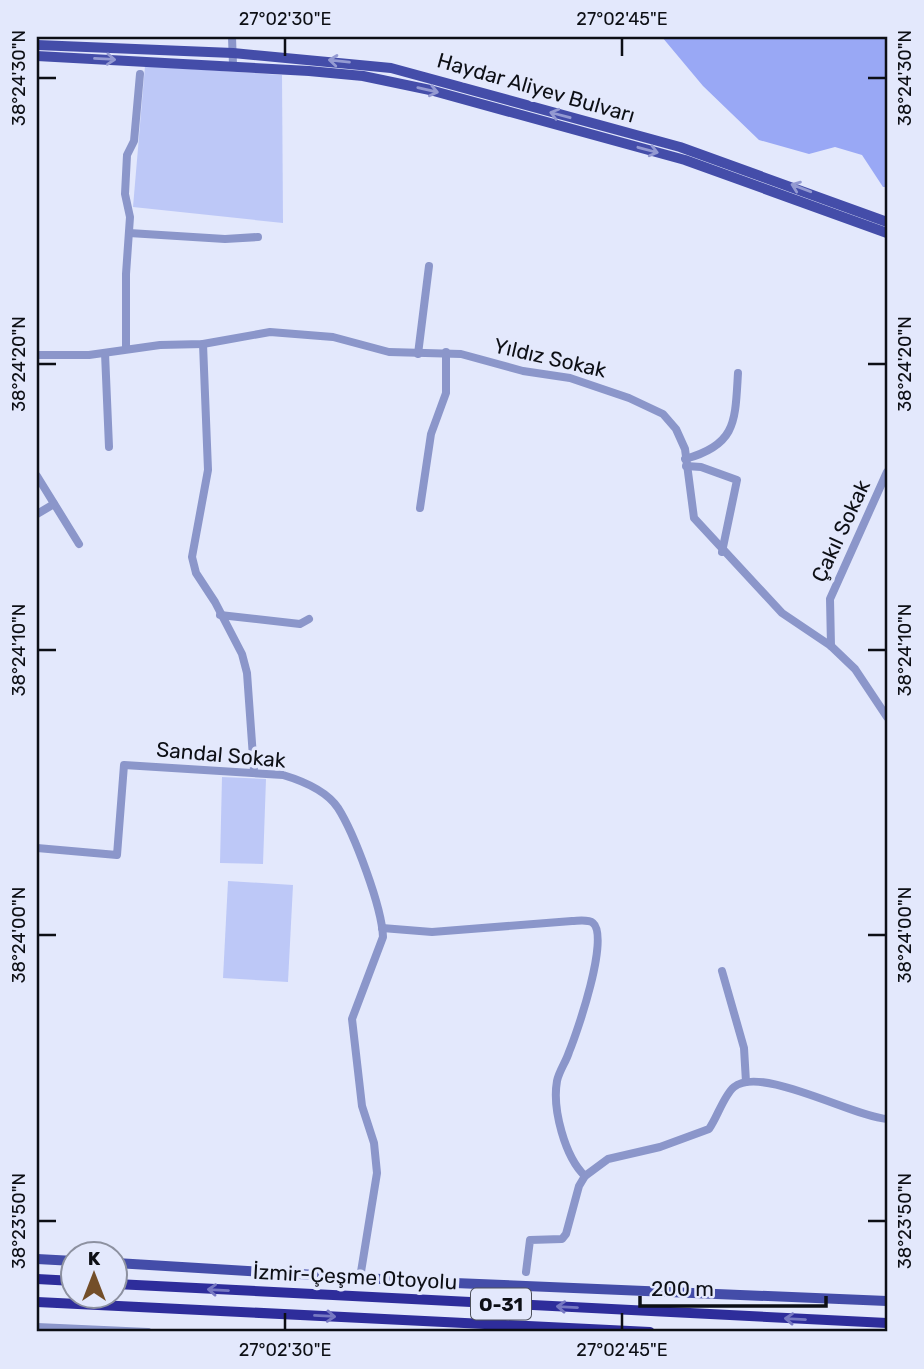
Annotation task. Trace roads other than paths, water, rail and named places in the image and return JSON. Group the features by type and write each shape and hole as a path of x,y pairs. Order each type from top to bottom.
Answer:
{"highway":[{"path":"37,1279 60,1280"},
{"name":"İzmir-Çeşme Otoyolu","path":"130,1285 887,1323"},
{"name":"İzmir-Çeşme Otoyolu","path":"37,1302 650,1332"}],"main road":[{"name":"Haydar Aliyev Bulvarı","path":"37,45 233,53 380,66 459,85 680,147 887,222"},
{"name":"Haydar Aliyev Bulvarı","path":"37,56 233,65 362,76 430,90 697,164 887,233"},
{"path":"37,1259 60,1260"},
{"path":"130,1264 360,1278 887,1301"}],"street":[{"path":"232,37 233,65"},
{"path":"126,349 130,211 125,194 127,155 134,141 140,74"},
{"path":"129,233 225,239 258,237"},
{"path":"418,354 429,266"},
{"name":"Yıldız Sokak","path":"37,355 105,353 203,344 270,332 333,337 389,352 446,352 603,387 663,414 676,429 685,449 694,519 722,552 748,574 782,613 831,646 855,669 887,717"},
{"path":"203,344 208,470 192,558 196,573 242,654 247,673 254,771"},
{"path":"420,508 431,434 446,393 446,352"},
{"path":"105,353 109,447"},
{"path":"686,463 709,453 724,441 735,419 738,373"},
{"path":"686,463 737,480 722,552"},
{"name":"Çakıl Sokak","path":"831,646 830,598 887,472"},
{"path":"37,475 79,544"},
{"path":"37,514 54,504"},
{"path":"220,615 299,624 309,618"},
{"name":"Sandal Sokak","path":"37,848 117,855 124,765 254,771 304,781 338,808 373,892 383,937 352,1019 362,1106 374,1143 377,1173 360,1278"},
{"path":"382,928 432,932 572,921 590,921 594,924 597,934 590,992 557,1078 555,1100 574,1161 585,1176"},
{"path":"722,971 744,1048 746,1082"},
{"path":"526,1272 530,1240 562,1239 566,1234 579,1186 585,1176 608,1159 660,1147 709,1129 733,1087 746,1082 773,1084 887,1119"},
{"path":"37,1327 149,1332"}],"water":[{"path":"662,37 887,37 887,187 883,187 862,155 835,147 809,154 759,140 703,86"}]}
